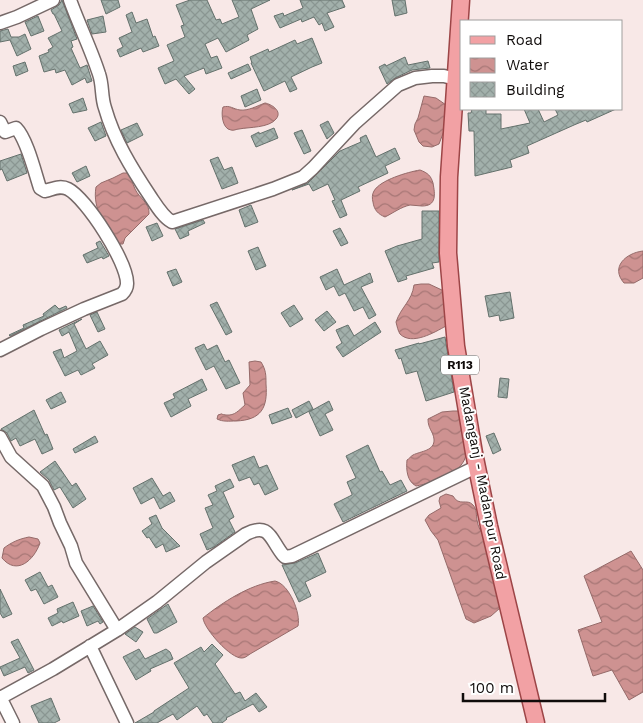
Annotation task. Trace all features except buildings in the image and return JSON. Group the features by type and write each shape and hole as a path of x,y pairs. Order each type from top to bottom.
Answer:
{"main road":[{"name":"Madanganj - Madanpur Road","path":"461,0 449,177 448,253 456,346 476,467 536,723"}],"street":[{"path":"0,23 18,17 53,0"},
{"path":"70,0 100,77 104,106 118,143 134,173 167,220 172,222 273,189 303,176 356,123 398,85 415,78 432,76 444,76 456,80"},
{"path":"0,122 5,132 16,128 24,140 40,188 45,191 56,187 70,190 92,214 110,239 128,284 122,294 84,309 0,350"},
{"path":"0,437 11,457 43,486 71,546 76,563 117,630"},
{"path":"13,723 0,697 53,669 117,630 246,534 254,530 261,529 266,531 283,555 286,557 292,556 476,467"},
{"path":"90,646 127,723"}],"water":[{"path":"424,96 436,98 449,107 450,123 444,131 439,144 432,147 423,146 419,142 414,130"},
{"path":"265,103 273,106 278,113 273,122 259,127 233,130 228,129 224,124 222,117 223,107 228,106 243,110"},
{"path":"420,170 429,175 432,181 434,187 433,202 422,206 410,205 385,217 378,213 372,198 373,192 377,187 395,177"},
{"path":"123,173 129,173 135,189 148,207 149,214 125,238 123,244 118,244 101,217 95,195 96,187 101,183"},
{"path":"643,251 643,278 634,283 624,283 620,277 619,266 626,258"},
{"path":"429,284 444,291 446,326 423,337 411,339 400,334 396,322 413,291 414,285"},
{"path":"249,362 261,362 266,375 266,400 261,411 252,418 245,420 222,421 217,419 218,415 221,414 232,415 245,405 243,393 250,385"},
{"path":"459,411 466,445 464,461 460,467 447,476 416,486 408,475 407,460 413,455 427,450 434,443 428,419 442,412"},
{"path":"446,494 453,496 460,502 471,503 476,510 478,525 485,538 501,598 500,608 491,616 474,623 466,619 438,540 425,520 429,515 441,508 440,497"},
{"path":"29,537 38,539 40,543 34,555 24,564 13,566 2,558 4,548 16,541"},
{"path":"631,551 643,570 643,692 629,700 612,670 593,676 578,630 602,622 584,576"},
{"path":"275,581 285,587 293,600 298,614 298,626 245,657 237,657 231,654 208,629 203,618 237,595 256,586"}]}
